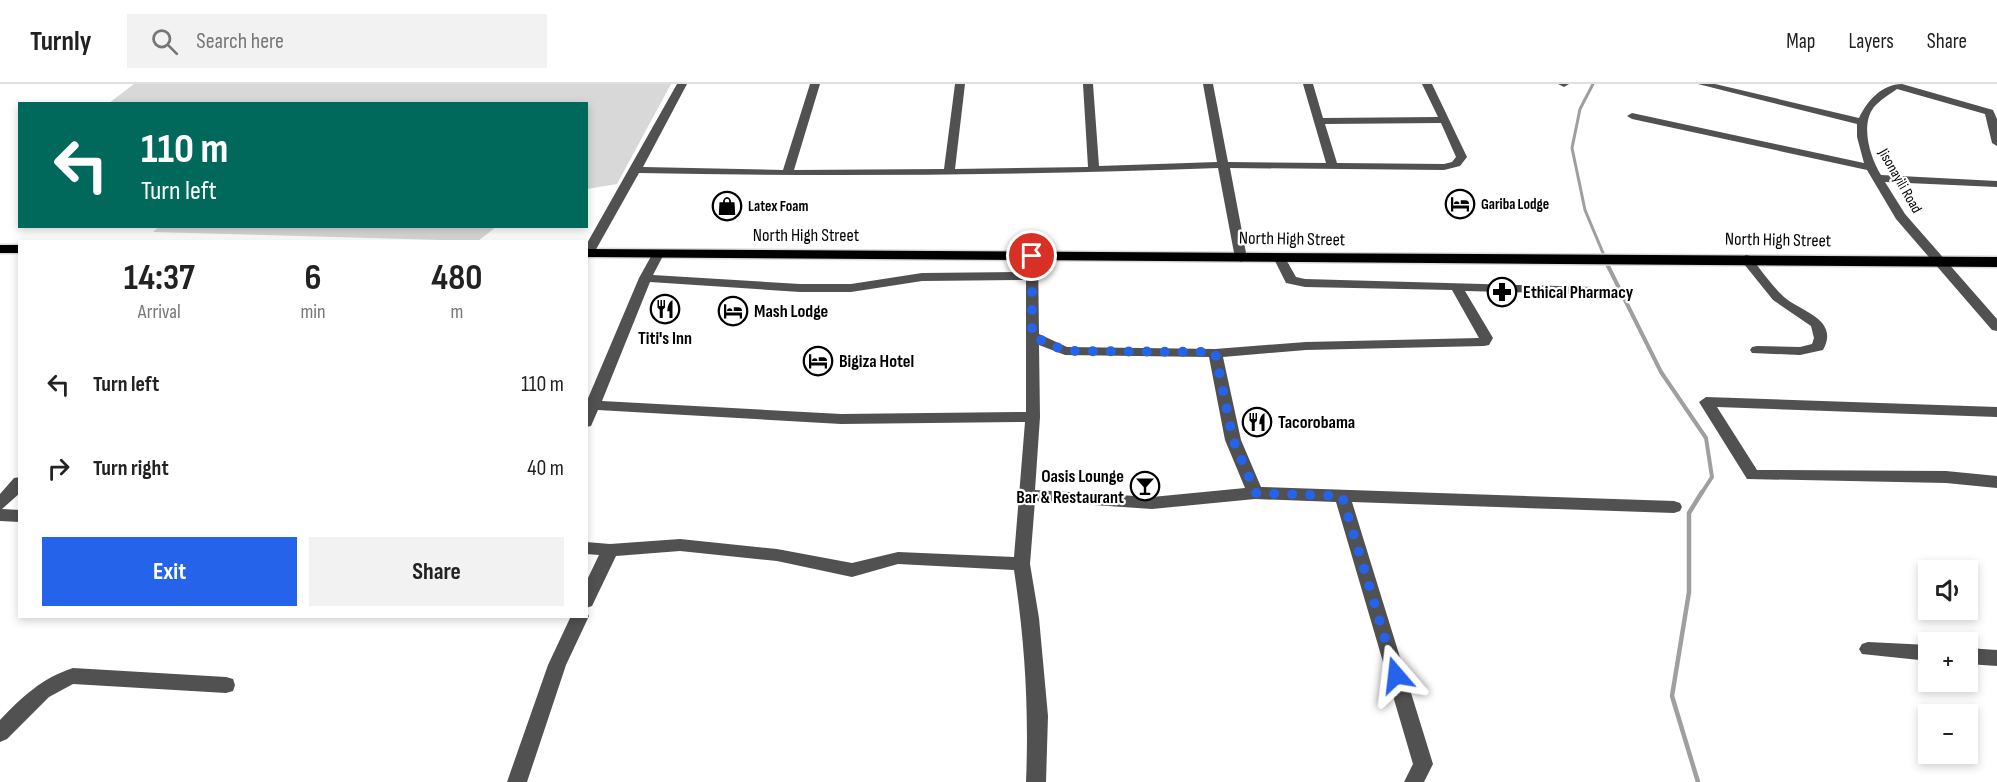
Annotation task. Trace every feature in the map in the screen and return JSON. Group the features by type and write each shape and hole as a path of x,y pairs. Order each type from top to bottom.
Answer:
{"highway":[{"path":"0,249 18,249"},
{"name":"North High Street","path":"588,253 1997,262"}],"street":[{"path":"588,251 667,114 681,84"},
{"path":"787,173 815,84"},
{"path":"949,172 960,84"},
{"path":"1088,84 1094,170"},
{"path":"1208,84 1241,258"},
{"path":"1308,84 1333,167"},
{"path":"634,170 787,173 949,172 1223,165 1333,167 1456,164 1462,157 1427,84"},
{"path":"1703,84 1727,87 1862,122 1870,105 1896,85 1989,112 1995,123 1994,134 1997,143"},
{"path":"1632,116 1871,168"},
{"path":"1320,121 1446,120"},
{"name":"Jisonayili Road","path":"1862,122 1862,137 1871,168 1900,216 1997,327"},
{"path":"1879,178 1997,184"},
{"path":"588,418 645,278 658,254"},
{"path":"1032,256 1033,417 1022,564 1030,618 1038,716 1036,782"},
{"path":"1281,259 1291,280 1305,283 1587,290"},
{"path":"1746,259 1782,302 1813,320 1819,328 1822,339 1818,347 1800,351 1757,351"},
{"path":"645,278 800,288 841,288 922,277 1032,276"},
{"path":"1032,336 1065,351 1215,352 1306,346 1484,342 1486,338 1480,325 1456,287"},
{"path":"1215,352 1233,440 1256,493"},
{"path":"1997,412 1706,402 1753,475 1946,477 1997,482"},
{"path":"594,405 841,419 1033,417"},
{"path":"0,504 18,484"},
{"path":"1026,495 1152,503 1256,493 1674,507"},
{"path":"1342,496 1423,764 1414,782"},
{"path":"0,515 18,516"},
{"path":"588,548 610,550 680,545 777,555 852,570 898,558 1022,564"},
{"path":"588,597 610,550"},
{"path":"517,782 557,665 579,618"},
{"path":"1868,649 1918,652"},
{"path":"1978,657 1997,658"},
{"path":"0,733 50,686 63,678 73,676 226,685"}],"shaded area":[{"path":"134,84 671,84 617,184 588,189 588,102 110,102"},
{"path":"158,228 495,228 479,240 153,232"}],"waterway":[{"path":"1593,84 1580,109 1572,148 1585,210 1608,265"},
{"path":"1607,264 1661,372 1706,438 1712,477 1701,494"},
{"path":"1698,782 1672,696 1689,592 1689,513 1702,492"}],"place":[{"name":"Gariba Lodge","path":"1460,204"},
{"name":"Latex Foam","path":"727,206"},
{"name":"Ethical Pharmacy","path":"1502,292"},
{"name":"Titi's Inn","path":"665,309"},
{"name":"Mash Lodge","path":"733,311"},
{"name":"Bigiza Hotel","path":"818,361"},
{"name":"Tacorobama","path":"1257,422"},
{"name":"Oasis Lounge Bar & Restaurant","path":"1145,486"}],"route":[{"path":"1032,256 1032,336 1065,351 1215,352 1233,440 1256,493 1342,496 1396,675"}]}
